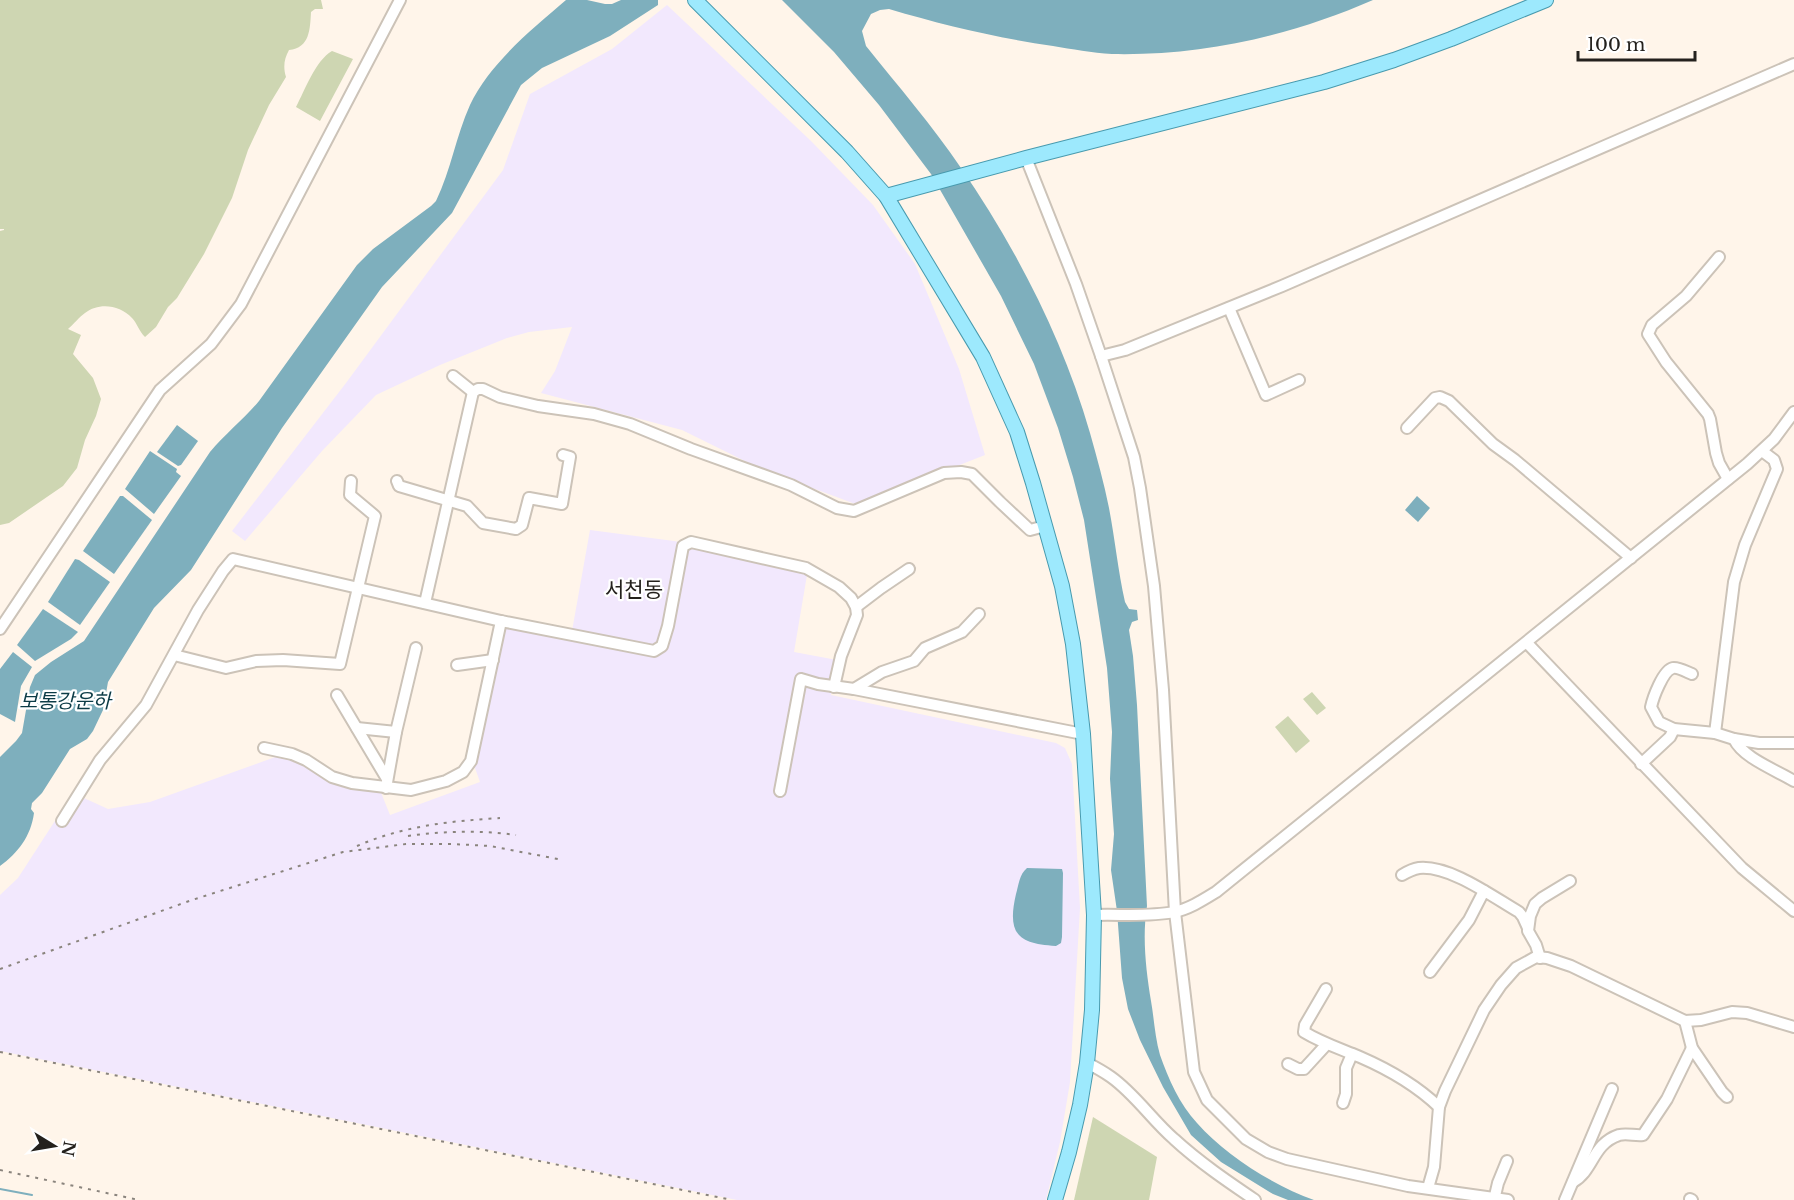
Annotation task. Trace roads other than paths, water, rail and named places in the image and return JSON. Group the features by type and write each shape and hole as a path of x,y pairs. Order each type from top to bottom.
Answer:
{"main road":[{"path":"695,0 847,152 886,196 983,357 1017,432 1062,586 1070,632 1083,734 1094,915 1092,1010 1087,1063 1076,1124 1055,1200"},
{"path":"886,196 1345,76 1451,39 1546,0"}],"street":[{"path":"0,629 160,390 211,344 241,304 400,0"},
{"path":"1101,356 1125,350 1229,308 1794,64"},
{"path":"1020,160 1076,284 1134,457 1154,586 1175,912 1194,1072 1207,1100 1246,1139 1268,1152 1287,1159 1408,1186 1508,1200"},
{"path":"1719,257 1686,296 1652,325 1648,334 1666,363 1708,414 1719,463 1728,479"},
{"path":"1229,308 1266,395 1299,380"},
{"path":"453,376 473,392"},
{"path":"425,603 473,392 478,389 538,406 594,414 630,424 791,485 837,508 854,512 944,473 972,474 1030,530 1045,526"},
{"path":"1407,428 1435,398 1440,397 1449,401 1493,444 1631,558"},
{"path":"1094,915 1175,912 1198,903 1216,892 1762,451 1794,412"},
{"path":"1715,734 1734,582 1745,545 1778,469 1774,460 1762,451"},
{"path":"397,481 399,486 467,506 483,522 516,529 522,525 529,498 562,504 570,457 563,455"},
{"path":"174,655 226,668 256,661 283,660 340,664 375,516 350,495 351,481"},
{"path":"62,821 100,760 146,705 198,610 233,559 501,621 654,651 662,646 668,626 683,546 691,542 806,568 839,587 851,598 856,607 856,615 841,656 834,687"},
{"path":"856,607 909,569"},
{"path":"854,689 882,672 914,661 925,648 962,632 979,615"},
{"path":"264,748 292,754 332,777 352,783 386,784 411,790 446,781 463,772 471,761 501,621"},
{"path":"1527,643 1742,868 1794,910"},
{"path":"386,784 416,648"},
{"path":"456,664 492,660"},
{"path":"1692,674 1675,668 1670,669 1664,676 1653,697 1651,707 1659,722 1674,729 1715,734 1734,739 1794,743"},
{"path":"780,791 801,679 1083,734"},
{"path":"337,695 386,784"},
{"path":"357,728 396,732"},
{"path":"1641,764 1670,737 1674,729"},
{"path":"1734,739 1738,747 1754,759 1794,780"},
{"path":"1402,874 1416,868 1442,871 1468,882 1519,912 1540,958"},
{"path":"1528,928 1535,904 1570,881"},
{"path":"1430,972 1469,920 1484,891"},
{"path":"1428,1188 1434,1167 1439,1107 1445,1091 1484,1010 1516,968 1536,957 1571,966 1685,1021 1701,1020 1732,1012 1747,1013 1794,1027"},
{"path":"1326,989 1305,1025 1304,1032 1326,1045 1398,1075 1424,1092 1439,1107"},
{"path":"1685,1021 1692,1048 1727,1096"},
{"path":"1288,1064 1304,1069 1326,1045"},
{"path":"1573,1182 1581,1177 1603,1144 1616,1136 1643,1135 1667,1100 1692,1048"},
{"path":"1342,1103 1347,1095 1346,1068 1352,1054"},
{"path":"1087,1063 1112,1077 1172,1138 1206,1167 1255,1200"},
{"path":"1565,1200 1612,1089"},
{"path":"1494,1199 1507,1161"}],"water":[{"name":"보통강운하","path":"566,0 587,0 612,4 621,0 658,0 658,5 610,36 542,68 521,85 452,213 382,287 282,428 191,570 154,608 108,682 103,710 93,731 87,739 70,749 42,793 32,803 31,809 34,813 27,836 18,850 0,866 0,757 22,733 30,687 35,675 84,641 210,452 259,401 357,265 373,249 436,201 465,117 478,90 512,48"},
{"path":"782,0 1373,0 1310,24 1245,41 1145,54 1112,54 1032,43 970,31 889,9 871,14 862,31 866,46 950,152 1001,230 1052,329 1090,433 1109,508 1125,602 1129,609 1137,610 1138,620 1132,622 1129,630 1137,705 1147,906 1145,954 1158,1048 1163,1064 1185,1108 1221,1147 1267,1178 1314,1200 1288,1200 1273,1194 1221,1162 1191,1135 1163,1087 1140,1040 1128,1009 1122,978 1117,911 1111,870 1114,834 1110,779 1112,732 1107,668 1084,520 1058,428 1034,364 1001,296 931,174 879,105 834,52"},
{"path":"177,425 198,441 178,466 157,452"},
{"path":"150,451 177,469 176,472 181,476 154,514 125,489"},
{"path":"120,496 152,520 114,574 83,551"},
{"path":"1417,496 1430,508 1418,522 1405,510"},
{"path":"75,559 110,582 80,625 48,602"},
{"path":"43,609 78,632 71,639 35,661 17,645"},
{"path":"13,652 32,667 21,686 15,722 0,714 0,669"},
{"path":"1027,868 1062,869 1062,937 1061,943 1056,946 1032,943 1018,934 1014,927 1016,894 1021,877"}],"waterway":[{"path":"0,1189 32,1195"}],"railway":[{"path":"357,846 409,829 500,818"},
{"path":"408,836 462,832 516,835"},
{"path":"0,969 192,900 343,852 406,844 453,844 490,846 563,860"},
{"path":"0,1052 732,1200"},
{"path":"0,1170 139,1200"}],"district":[{"name":"서천동","path":"634,590"}]}
